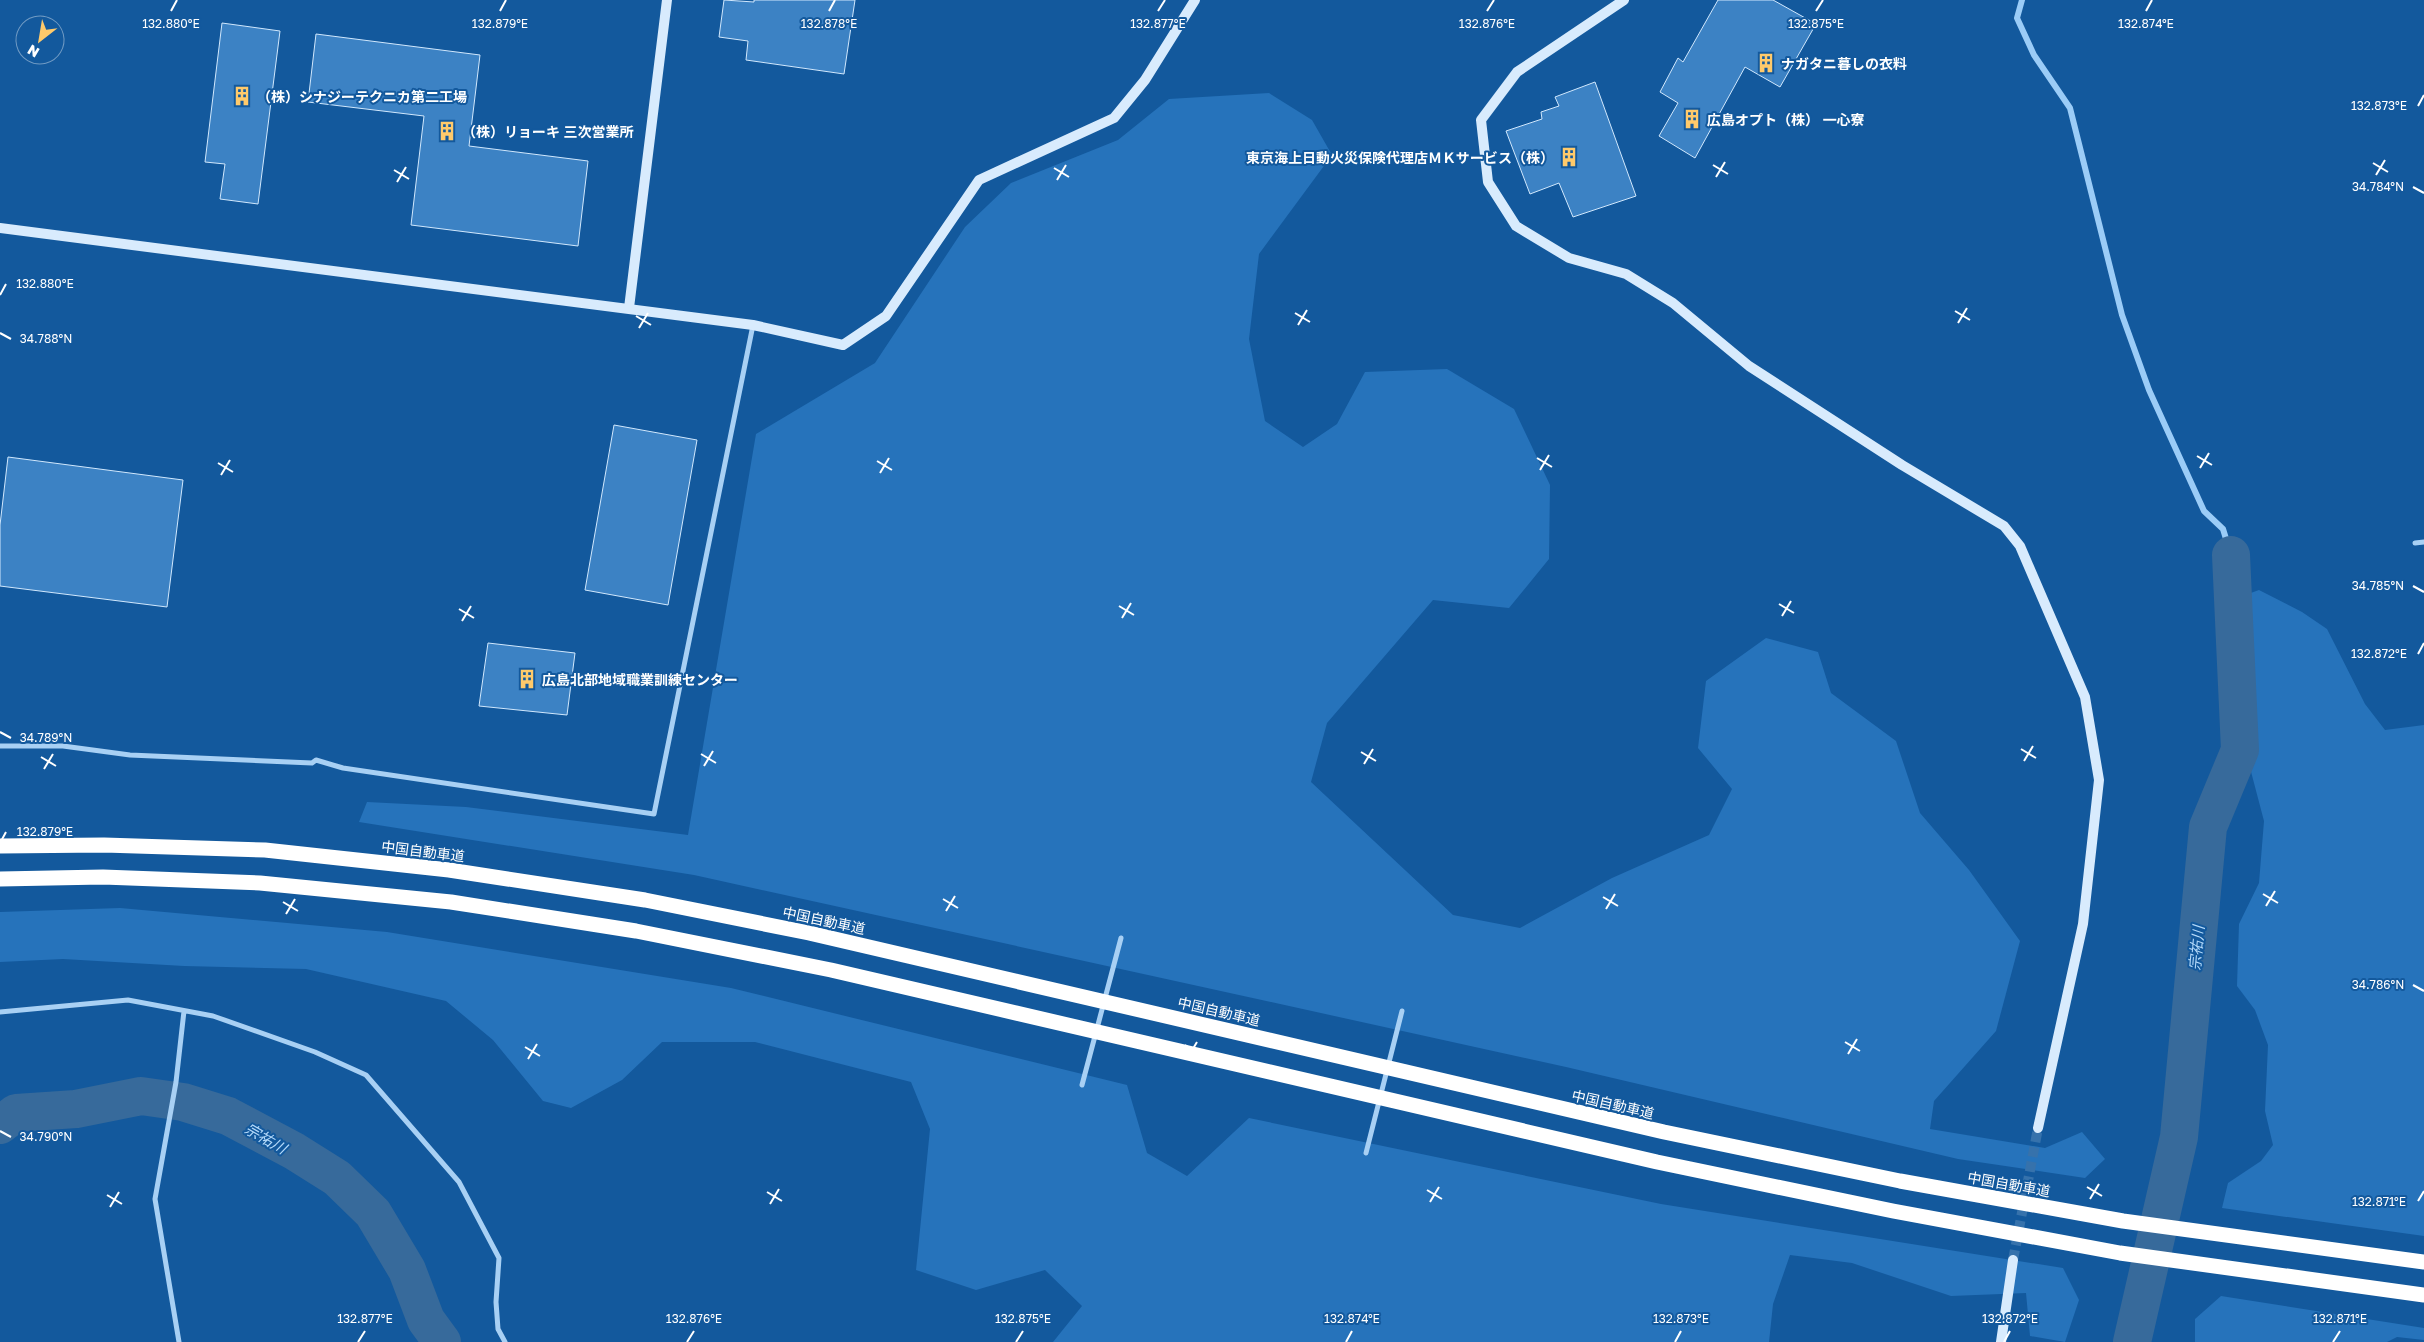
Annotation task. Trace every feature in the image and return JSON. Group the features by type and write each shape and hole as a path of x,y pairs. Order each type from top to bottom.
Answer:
{"highway":[{"name":"中国自動車道","path":"0,846 104,845 265,850 449,870 645,900 809,933 1664,1132 1900,1181 2123,1220 2424,1262"},
{"path":"0,879 103,877 260,883 451,902 636,931 831,970 1657,1162 1893,1211 2120,1252 2424,1295"}],"street":[{"path":"629,308 667,0"},
{"path":"0,228 754,325 843,345 886,316 979,180 1114,118 1145,80 1195,0"},
{"path":"1624,0 1517,72 1482,120 1488,182 1516,226 1569,258 1626,274 1673,304 1749,366 1902,465 2004,526 2020,546 2050,611 2085,697 2099,780 2084,924 2038,1128"},
{"path":"0,746 64,746 130,755 312,763 316,760 343,768 654,814 754,325"},
{"path":"2415,543 2424,542"},
{"path":"1082,1085 1121,938"},
{"path":"0,1012 128,1000 213,1016 315,1052 366,1074 459,1182 499,1258 496,1302 498,1329 505,1342"},
{"path":"179,1342 155,1199 176,1082 184,1011"},
{"path":"1366,1153 1402,1011"},
{"path":"2001,1342 2013,1260"}],"shaded area":[{"path":"1269,93 1312,120 1332,155 1259,254 1249,339 1265,421 1303,447 1337,424 1365,372 1447,369 1514,409 1550,485 1549,559 1509,608 1433,600 1327,723 1311,782 1453,915 1520,928 1612,878 1709,835 1732,789 1698,748 1706,681 1766,638 1818,652 1831,693 1896,741 1920,813 1969,870 2020,941 1996,1031 1934,1101 1930,1129 2045,1148 2082,1132 2105,1159 2085,1178 1958,1159 1566,1067 694,875 359,822 367,802 466,807 688,835 756,434 875,363 965,227 1011,183 1118,140 1169,99"},
{"path":"2259,590 2302,612 2327,629 2365,704 2385,730 2424,725 2424,1236 2222,1208 2228,1183 2261,1161 2273,1145 2265,1111 2268,1045 2255,1010 2237,986 2239,924 2259,883 2264,821 2249,764 2248,594"},
{"path":"120,908 387,932 731,988 1127,1085 1147,1153 1187,1176 1249,1118 1661,1204 2063,1268 2079,1300 2065,1342 2030,1336 2026,1293 1951,1296 1852,1263 1790,1255 1773,1304 1769,1342 1053,1342 1082,1306 1045,1270 976,1290 916,1270 930,1129 911,1082 755,1042 662,1042 622,1080 571,1108 543,1101 493,1040 446,1001 306,969 184,966 63,959 0,962 0,912"},
{"path":"2221,1296 2424,1328 2424,1340 2397,1337 2387,1342 2195,1342 2195,1319"}],"building":[{"path":"724,0 754,2 754,0 855,0 844,74 746,60 748,41 719,37"},
{"path":"1718,0 1773,0 1816,24 1780,87 1745,67 1695,158 1659,136 1678,103 1660,92 1678,58 1683,62"},
{"name":"（株）シナジーテクニカ第二工場","path":"222,23 280,31 258,204 220,199 225,164 205,162"},
{"name":"（株）リョーキ 三次営業所","path":"316,34 480,55 469,146 588,161 578,246 411,225 424,116 308,102"},
{"name":"東京海上日動火災保険代理店ＭＫサービス（株）","path":"1595,82 1636,196 1573,217 1559,183 1530,194 1506,131 1542,119 1541,112 1559,106 1555,97"},
{"path":"614,425 697,440 668,605 585,590"},
{"path":"8,457 183,480 167,607 0,586 0,525"},
{"name":"広島北部地域職業訓練センター","path":"488,643 575,653 567,715 479,706"}],"waterway":[{"path":"2022,0 2017,18 2034,55 2070,108 2122,315 2149,390 2204,511 2223,529 2231,555"},
{"name":"宗祐川","path":"2132,1342 2179,1137 2208,827 2240,750 2231,555"},
{"name":"宗祐川","path":"0,1125 16,1113 76,1109 141,1096 183,1102 228,1116 294,1151 337,1178 373,1213 407,1270 426,1320 442,1342"}],"tunnel":[{"path":"2013,1260 2038,1128"}],"place":[{"name":"ナガタニ暮しの衣料","path":"1766,63"},
{"name":"（株）シナジーテクニカ第二工場","path":"242,96"},
{"name":"広島オプト（株） 一心寮","path":"1692,119"},
{"name":"（株）リョーキ 三次営業所","path":"447,131"},
{"name":"東京海上日動火災保険代理店ＭＫサービス（株）","path":"1569,157"},
{"name":"広島北部地域職業訓練センター","path":"527,679"}]}
